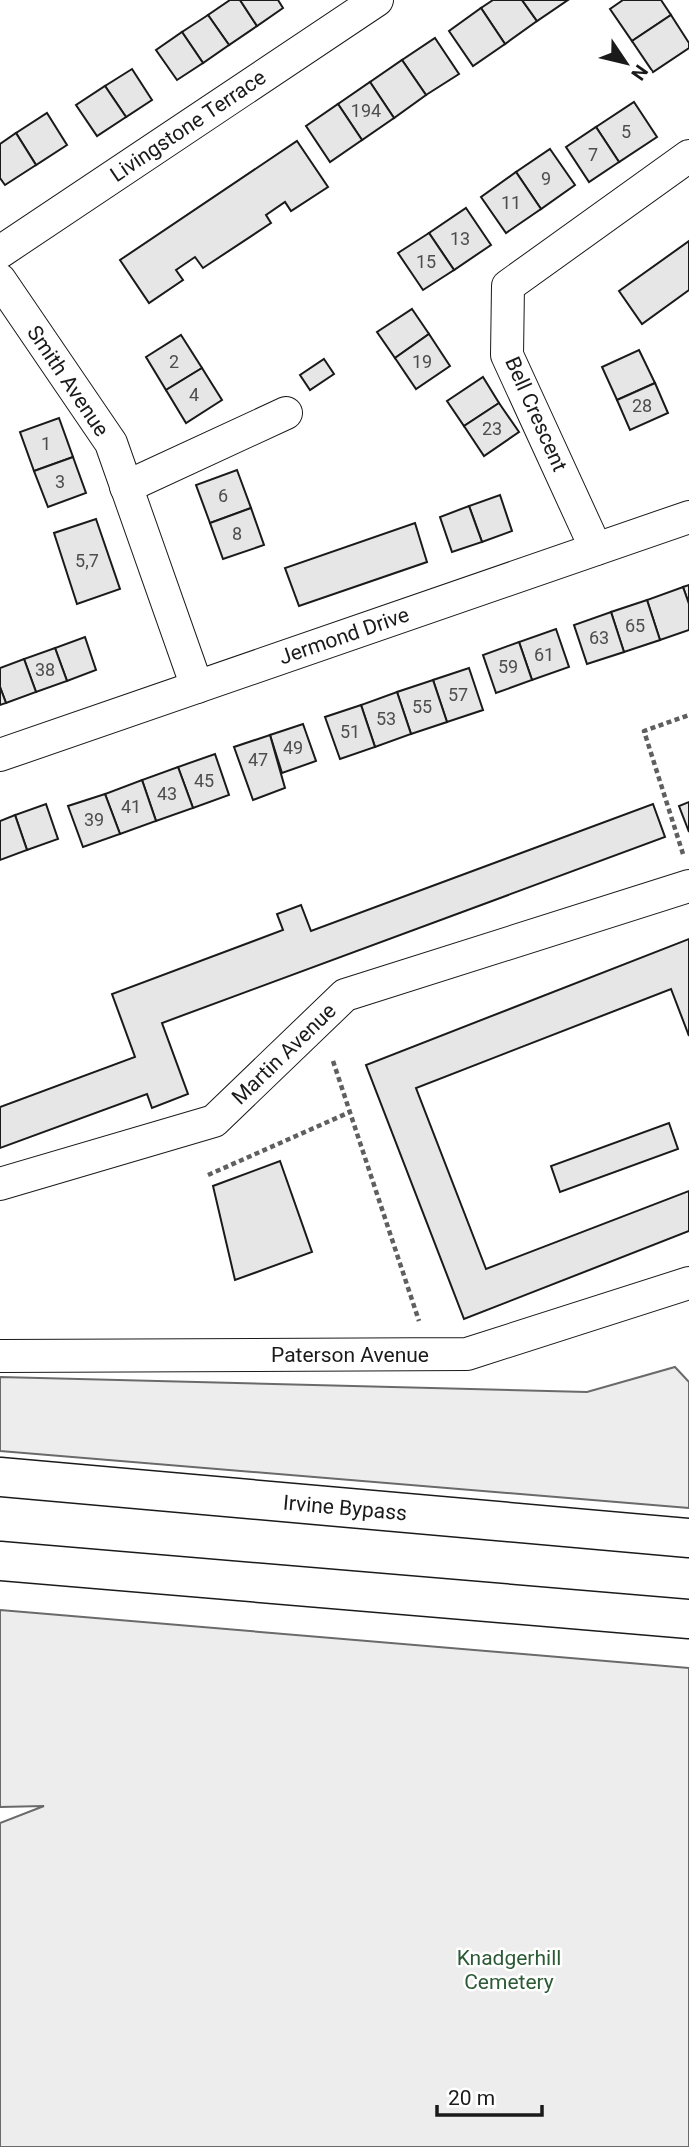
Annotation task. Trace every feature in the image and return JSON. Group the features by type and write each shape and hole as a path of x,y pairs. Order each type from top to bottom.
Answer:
{"highway":[{"name":"Irvine Bypass","path":"0,1477 689,1538"},
{"path":"0,1561 689,1619"}],"street":[{"name":"Livingstone Terrace","path":"0,252 377,0"},
{"name":"Bell Crescent","path":"596,549 507,355 508,286 689,156"},
{"name":"Smith Avenue","path":"0,280 111,443 197,687"},
{"path":"127,487 286,413"},
{"name":"Jermond Drive","path":"0,755 689,517"},
{"name":"Martin Avenue","path":"0,1184 215,1121 345,995 687,872"},
{"name":"Paterson Avenue","path":"0,1356 467,1354 689,1283"}],"path":[{"path":"687,872 644,732 689,715"},
{"path":"333,1061 430,1355"},
{"path":"208,1175 350,1112"}],"shaded area":[{"path":"675,1367 689,1382 689,1508 0,1451 0,1377 587,1392"},
{"name":"Knadgerhill Cemetery","path":"0,1610 689,1668 689,2147 0,2147 0,1823 44,1806 0,1807"}],"building":[{"path":"230,0 240,0 257,26 229,45 208,15"},
{"path":"240,0 278,0 283,8 257,26"},
{"path":"493,0 522,0 537,21 505,44 481,8"},
{"path":"522,0 568,0 537,21"},
{"path":"623,0 661,0 671,15 632,41 610,9"},
{"path":"481,8 505,44 473,66 449,31"},
{"path":"208,15 229,45 203,63 182,32"},
{"path":"671,15 689,43 689,48 653,72 632,41"},
{"path":"182,32 203,63 177,80 156,50"},
{"path":"435,38 459,74 426,95 402,60"},
{"path":"402,60 426,95 394,118 370,82"},
{"path":"132,69 152,100 126,117 105,86"},
{"path":"370,82 394,118 362,140 338,104"},
{"path":"105,86 126,117 97,136 76,105"},
{"path":"634,102 657,137 619,162 596,127"},
{"path":"338,104 362,140 330,162 306,126"},
{"path":"47,113 67,145 36,165 16,133"},
{"path":"596,127 619,162 589,182 566,147"},
{"path":"16,133 36,165 5,185 0,178 0,144"},
{"path":"297,141 328,187 291,211 285,202 266,215 271,223 203,268 195,257 176,270 183,280 149,303 120,260"},
{"path":"550,149 575,185 541,209 516,172"},
{"path":"516,172 541,209 506,233 481,197"},
{"path":"466,208 491,245 454,270 429,233"},
{"path":"429,233 454,270 423,290 398,253"},
{"path":"689,241 689,290 642,324 619,291"},
{"path":"412,309 429,334 395,358 377,332"},
{"path":"429,334 450,366 416,389 395,358"},
{"path":"181,335 202,368 166,390 146,357"},
{"path":"639,350 655,383 617,400 602,367"},
{"path":"324,359 334,374 310,390 300,375"},
{"path":"202,368 222,400 186,423 166,390"},
{"path":"483,377 499,403 464,426 447,401"},
{"path":"655,383 668,413 630,430 617,400"},
{"path":"499,403 519,432 484,456 464,426"},
{"path":"59,418 73,457 34,471 20,432"},
{"path":"73,457 86,493 48,507 34,471"},
{"path":"237,470 251,508 210,523 196,485"},
{"path":"500,495 512,531 482,542 469,506"},
{"path":"469,506 482,542 452,552 440,517"},
{"path":"251,508 264,545 223,559 210,523"},
{"path":"96,519 120,589 77,604 54,533"},
{"path":"415,523 427,562 299,606 285,568"},
{"path":"689,585 689,604 683,587"},
{"path":"683,587 689,604 689,630 660,640 647,600"},
{"path":"647,600 660,640 624,652 611,612"},
{"path":"611,612 624,652 587,664 574,625"},
{"path":"556,629 569,667 532,680 519,642"},
{"path":"85,637 96,670 67,681 55,648"},
{"path":"519,642 532,680 496,693 483,655"},
{"path":"55,648 67,681 36,692 24,659"},
{"path":"24,659 36,692 6,703 0,687 0,668"},
{"path":"469,668 483,710 447,722 433,680"},
{"path":"433,680 447,722 411,734 397,692"},
{"path":"0,687 6,703 0,705"},
{"path":"397,692 411,734 375,747 361,705"},
{"path":"361,705 375,747 340,759 325,717"},
{"path":"303,724 316,761 282,773 270,735"},
{"path":"270,735 285,788 253,800 234,747"},
{"path":"215,754 229,795 193,808 178,767"},
{"path":"178,767 193,808 156,821 142,780"},
{"path":"142,780 156,821 120,834 105,794"},
{"path":"105,794 120,834 83,847 68,806"},
{"path":"689,802 689,832 679,806"},
{"path":"46,804 58,839 27,850 15,815"},
{"path":"653,804 665,837 162,1023 188,1094 152,1108 147,1094 0,1148 0,1107 135,1057 112,994 283,930 277,914 301,905 311,931"},
{"path":"15,815 27,850 0,860 0,821"},
{"path":"689,939 689,1036 671,989 416,1088 486,1269 689,1191 689,1231 464,1319 366,1065"},
{"path":"669,1123 678,1149 560,1192 551,1166"},
{"path":"280,1161 312,1252 235,1280 213,1186"}]}
